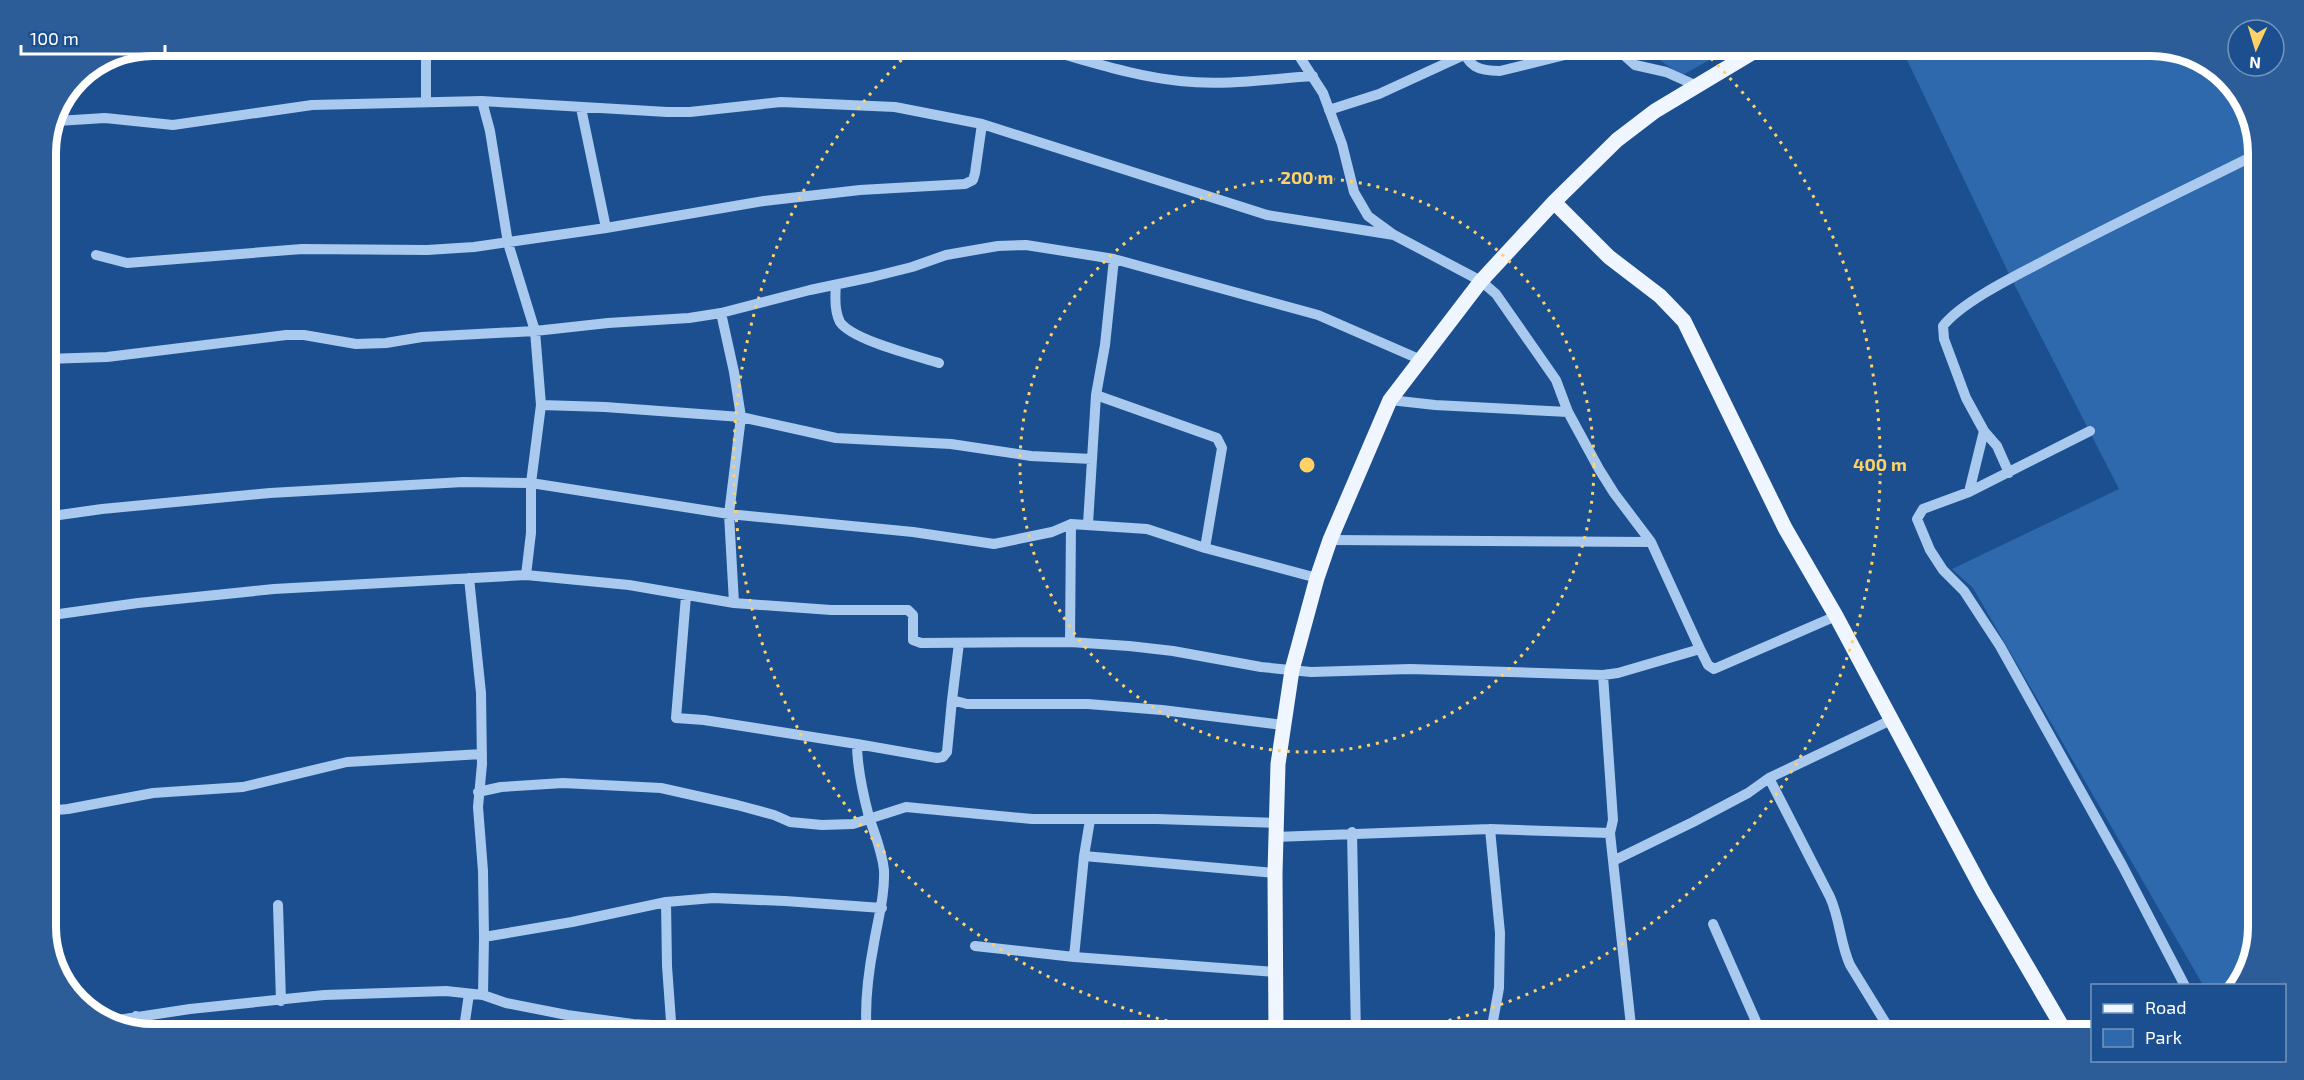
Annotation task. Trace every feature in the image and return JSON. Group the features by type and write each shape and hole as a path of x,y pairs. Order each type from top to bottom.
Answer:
{"main road":[{"path":"1276,1024 1275,873 1278,764 1292,670 1317,578 1330,540 1390,400 1480,281 1554,202 1617,140 1655,111 1746,56"},
{"path":"1554,202 1609,257 1660,296 1680,315 1711,373 1785,528 1836,616 1983,891 2061,1024"}],"street":[{"path":"426,56 426,102"},
{"path":"1070,56 1146,76 1180,82 1214,83 1313,76"},
{"path":"1299,56 1313,76 1329,110 1342,144 1354,192 1368,216 1394,235 1480,281 1496,294 1527,336 1556,380 1568,412 1614,493 1651,542 1708,664 1714,669 1836,616"},
{"path":"1329,110 1379,94 1452,56"},
{"path":"1467,56 1472,65 1484,71 1500,71 1561,56"},
{"path":"1625,56 1635,65 1666,72 1695,85"},
{"path":"482,101 490,131 508,243 535,332 541,405 531,483 531,533 526,575"},
{"path":"61,121 105,118 173,125 312,105 482,101 690,112 781,102 895,107 982,124 1267,215 1394,235"},
{"path":"581,108 606,228"},
{"path":"96,255 127,262 302,249 427,250 508,243 764,201 860,190 965,184 973,180 975,173 982,124"},
{"path":"2009,473 1997,446 1984,431 1966,398 1944,339 1943,326 1948,320 2013,277 2123,218 2248,158"},
{"path":"56,359 107,357 286,335 304,335 356,344 386,343 422,337 535,332 608,323 689,318 721,313 912,267 946,255 998,246 1026,245 1114,259 1318,315 1419,359"},
{"path":"1088,524 1096,395 1105,345 1114,259"},
{"path":"836,285 836,308 840,322 852,333 939,363"},
{"path":"721,313 741,417 729,514 734,603"},
{"path":"1096,395 1217,438 1221,443 1205,548"},
{"path":"1390,400 1434,405 1568,412"},
{"path":"541,405 605,407 741,417 836,438 951,444 1031,456 1092,459"},
{"path":"1969,492 1984,431"},
{"path":"2090,431 1969,492 1923,509 1917,519 1930,550 1943,570 1964,591 2000,646 2122,865 2182,984"},
{"path":"56,515 102,509 333,488 463,482 531,483 729,514 914,532 994,544 1052,532 1071,524 1147,529 1205,548 1317,578"},
{"path":"1070,642 1071,524"},
{"path":"1330,540 1651,542"},
{"path":"56,614 138,603 274,590 526,575 629,585 734,603 831,610 908,610 913,615 913,636 916,642 1070,642 1173,651 1261,667 1311,672 1410,669 1603,675 1618,673 1700,649"},
{"path":"469,578 481,693 482,754 478,792 478,834 483,871 483,995"},
{"path":"686,596 676,718 704,720 937,758 944,757 947,752 959,643"},
{"path":"1603,675 1613,820 1611,833 1631,1024"},
{"path":"952,700 967,704 1088,704 1162,710 1283,725"},
{"path":"1615,860 1748,793 1769,778 1891,720"},
{"path":"857,744 857,761 870,819 879,843 884,873 882,908 869,973 866,1024"},
{"path":"56,810 153,793 243,787 346,762 482,754"},
{"path":"1769,778 1838,914 1845,953 1850,965 1886,1024"},
{"path":"478,792 501,787 563,783 661,788 737,805 801,824 853,824 906,807 1032,819 1157,819 1276,830 1352,832 1490,829 1611,833"},
{"path":"1074,957 1090,820"},
{"path":"1490,829 1500,933 1498,988 1493,1024"},
{"path":"1352,832 1356,1024"},
{"path":"1084,856 1275,873"},
{"path":"484,937 572,922 666,902 713,898 882,908"},
{"path":"666,902 667,966 672,1024"},
{"path":"278,906 281,1001"},
{"path":"1713,924 1757,1024"},
{"path":"975,946 1074,957 1275,972"},
{"path":"121,1019 324,995 446,991 483,995 506,1003 567,1015 633,1024"},
{"path":"465,1024 469,994"},
{"path":"136,1016 137,1023"}],"green space":[{"path":"1634,56 1716,56 1681,76 1660,60 1639,60"},
{"path":"1905,56 2171,57 2200,68 2224,89 2239,110 2247,133 2248,146 2248,928 2247,947 2236,976 2230,984 2202,984 1973,588 1952,569 2119,489 2010,276"}]}
